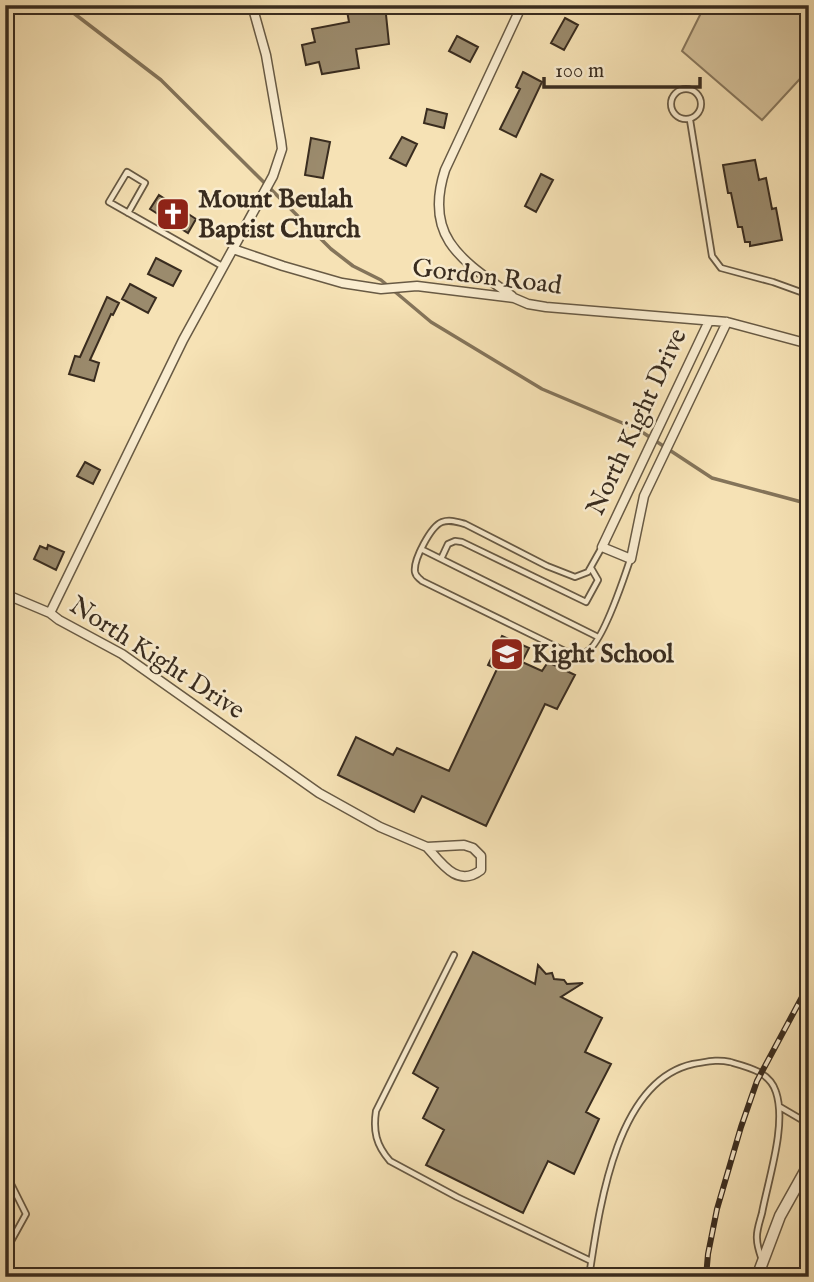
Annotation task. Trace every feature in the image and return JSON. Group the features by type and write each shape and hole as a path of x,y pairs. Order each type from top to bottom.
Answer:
{"street":[{"path":"50,613 183,340 273,176 282,149 267,55 252,5"},
{"path":"514,298 477,271 448,241 440,222 438,199 445,170 522,5"},
{"name":"Gordon Road","path":"233,248 342,283 381,289 417,286 514,298 528,304 558,308 727,322 809,344"},
{"name":"North Kight Drive","path":"709,321 602,547 631,559 644,496 727,322"},
{"name":"North Kight Drive","path":"5,594 50,613 152,675 319,793 380,827 428,848 451,874 464,878 481,870 481,856 473,848 464,845 428,848"},
{"path":"757,1277 780,1216 809,1164"}],"lane":[{"path":"684,89 694,91 701,99 701,109 690,120 680,119 671,108 675,94 684,89"},
{"path":"690,120 712,256 721,268 809,295"},
{"path":"128,213 145,183 127,172 109,202 128,213 222,266"},
{"path":"602,547 590,568 583,575 576,577 566,575 465,524 443,522 435,526 421,550 415,570 422,581 574,654 588,652 598,637 613,607 631,559"},
{"path":"441,559 448,544 462,542 586,602 598,580 590,568"},
{"path":"421,550 598,637"},
{"path":"454,955 376,1111 375,1135 382,1152 390,1161 457,1197 592,1261"},
{"path":"589,1277 613,1161 625,1125 638,1102 650,1087 683,1067 717,1059 762,1073 776,1090 780,1107 757,1239 762,1261"},
{"path":"780,1107 809,1124"},
{"path":"5,1172 26,1214 5,1252"}],"shaded area":[{"path":"705,5 809,5 809,69 762,120 682,51"}],"building":[{"path":"346,5 385,5 389,44 356,49 359,68 322,74 319,62 306,65 302,45 315,42 312,29 349,22"},
{"path":"565,18 578,25 564,50 551,43"},
{"path":"457,36 478,47 470,62 449,51"},
{"path":"523,72 542,82 516,137 500,129 520,89 516,87"},
{"path":"427,109 447,114 444,128 424,123"},
{"path":"402,137 417,144 406,166 390,158"},
{"path":"311,138 330,142 323,178 305,175"},
{"path":"755,160 759,180 766,178 772,209 776,208 782,240 750,246 750,242 745,242 742,227 738,227 723,165"},
{"path":"541,174 553,180 536,212 525,206"},
{"name":"Mount Beulah Baptist Church","path":"159,195 196,219 188,233 150,209"},
{"path":"156,258 181,271 173,286 148,274"},
{"path":"130,284 156,298 148,313 122,299"},
{"path":"107,297 119,303 113,315 111,314 90,360 99,363 94,381 69,374 75,356 80,357"},
{"path":"85,462 100,470 93,484 77,476"},
{"path":"48,545 64,552 56,570 34,559 40,546 47,549"},
{"path":"502,636 529,648 522,662 542,671 548,662 575,675 557,709 545,704 486,826 422,796 414,812 338,775 356,737 393,755 397,748 449,771 497,669 488,665"},
{"path":"473,952 535,984 538,965 546,974 552,973 554,979 564,980 567,984 583,983 561,997 602,1018 585,1052 611,1064 586,1112 599,1119 574,1174 548,1161 523,1213 426,1165 444,1130 423,1118 438,1088 413,1073"}],"waterway":[{"path":"63,5 161,80 331,249 353,266 381,280 431,322 542,389 639,430 712,478 809,504"}],"railway":[{"path":"706,1277 717,1209 757,1081 809,984"}],"place":[{"name":"Mount Beulah Baptist Church","path":"173,214"},
{"name":"Kight School","path":"507,654"}]}
